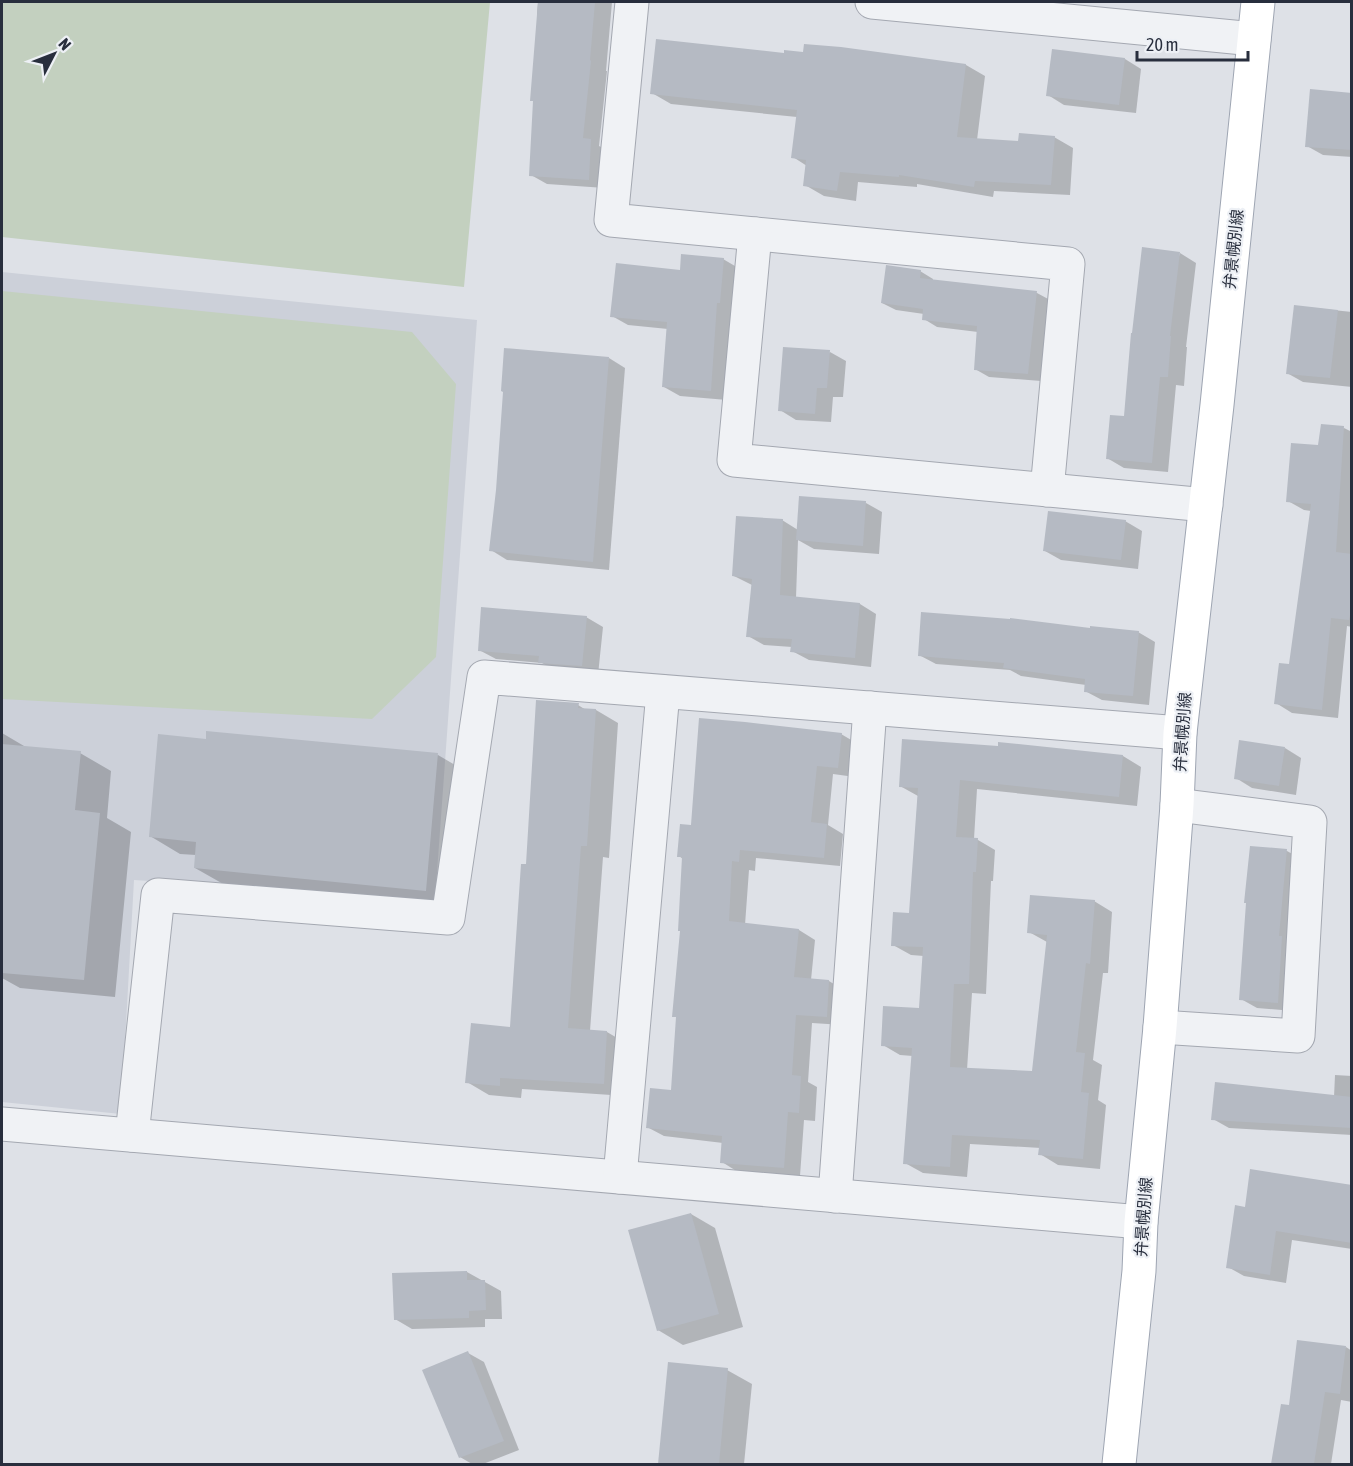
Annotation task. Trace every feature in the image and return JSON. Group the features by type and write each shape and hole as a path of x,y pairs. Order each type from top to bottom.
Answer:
{"main road":[{"name":"弁景幌別線","path":"1119,1464 1139,1271 1141,1222 1160,1027 1177,806 1180,733 1258,2"}],"street":[{"path":"632,2 611,220 1068,264 1047,490"},
{"path":"872,2 1254,39"},
{"path":"755,234 734,460 1206,505"},
{"path":"132,1135 158,895 448,918 484,677 1180,733"},
{"path":"620,1177 663,692"},
{"path":"835,1196 870,708"},
{"path":"1160,1027 1298,1036 1310,822 1177,806"},
{"path":"2,1124 1141,1222"}],"shaded area":[{"path":"2,272 477,320 435,900 134,880 121,1114 2,1102"}],"green space":[{"path":"2,2 490,2 464,287 2,237"},
{"path":"2,291 412,332 456,384 436,657 372,719 2,699"}],"building":[{"path":"538,2 595,2 583,138 591,139 589,180 529,176 533,101 530,101"},
{"path":"656,39 784,53 784,50 803,52 804,44 966,64 957,137 1018,141 1019,133 1055,136 1051,185 975,181 974,187 899,175 899,177 840,172 837,191 803,186 806,160 791,158 797,110 650,94"},
{"path":"1052,49 1125,58 1119,105 1046,96"},
{"path":"1310,89 1352,93 1352,150 1305,147"},
{"path":"1142,247 1180,252 1170,336 1168,377 1160,377 1152,463 1106,459 1110,415 1124,416 1131,333"},
{"path":"681,254 724,258 720,303 717,303 711,391 662,387 667,322 610,317 616,263 680,270"},
{"path":"886,265 921,270 920,278 1037,291 1028,374 974,370 977,326 922,320 923,309 881,303"},
{"path":"1294,305 1338,310 1330,378 1286,374"},
{"path":"783,347 830,350 827,388 817,388 815,414 778,411"},
{"path":"504,348 609,357 593,562 489,551 496,490"},
{"path":"1321,424 1344,426 1336,552 1352,554 1352,605 1349,620 1331,618 1322,710 1274,704 1279,663 1289,664 1311,504 1286,502 1291,443 1318,445"},
{"path":"799,496 866,501 863,546 796,540"},
{"path":"1048,511 1126,520 1121,560 1043,551"},
{"path":"736,516 783,519 780,595 860,603 855,658 790,652 792,639 746,637 752,579 732,576"},
{"path":"481,607 587,616 582,666 538,663 539,656 478,651"},
{"path":"921,612 1139,631 1133,696 1084,692 1085,679 1003,668 1004,663 918,656"},
{"path":"536,700 579,703 578,708 596,709 587,846 581,846 568,1028 607,1031 604,1084 500,1078 500,1086 465,1083 471,1023 510,1027 521,864 526,864"},
{"path":"699,718 842,733 838,768 817,766 811,822 827,824 824,858 740,850 739,862 732,861 729,921 799,929 794,977 829,980 827,1017 796,1015 792,1075 801,1076 799,1113 788,1112 784,1168 720,1163 722,1136 646,1128 650,1088 671,1090 676,1017 672,1017 680,931 678,931 682,857 677,857 680,824 691,825"},
{"path":"206,731 438,753 426,891 194,868 196,842 149,837 158,734 206,739"},
{"path":"902,739 998,746 998,742 1123,755 1119,797 960,780 956,837 978,838 976,872 973,872 969,984 954,984 950,1067 1032,1071 1047,935 1027,933 1030,895 1095,900 1090,964 1086,963 1076,1052 1085,1053 1081,1092 1089,1093 1083,1159 1038,1155 1040,1140 952,1135 950,1167 903,1164 912,1048 881,1046 883,1006 919,1008 923,947 891,946 893,912 909,913 918,788 899,787"},
{"path":"1239,740 1285,747 1279,786 1234,779"},
{"path":"2,744 81,751 75,810 100,813 84,980 2,973"},
{"path":"1250,846 1287,849 1279,936 1282,936 1278,1003 1239,1000 1246,903 1244,903"},
{"path":"1215,1082 1352,1097 1352,1128 1211,1120"},
{"path":"1250,1169 1352,1185 1352,1243 1276,1231 1270,1275 1226,1268 1235,1205 1245,1207"},
{"path":"691,1213 719,1314 657,1331 628,1230"},
{"path":"467,1271 467,1280 485,1280 486,1310 469,1311 469,1318 394,1320 392,1273"},
{"path":"1297,1340 1346,1346 1340,1394 1325,1392 1314,1464 1271,1464 1281,1404 1289,1405"},
{"path":"468,1351 504,1441 459,1458 422,1370"},
{"path":"668,1362 728,1368 719,1464 658,1464"}]}
